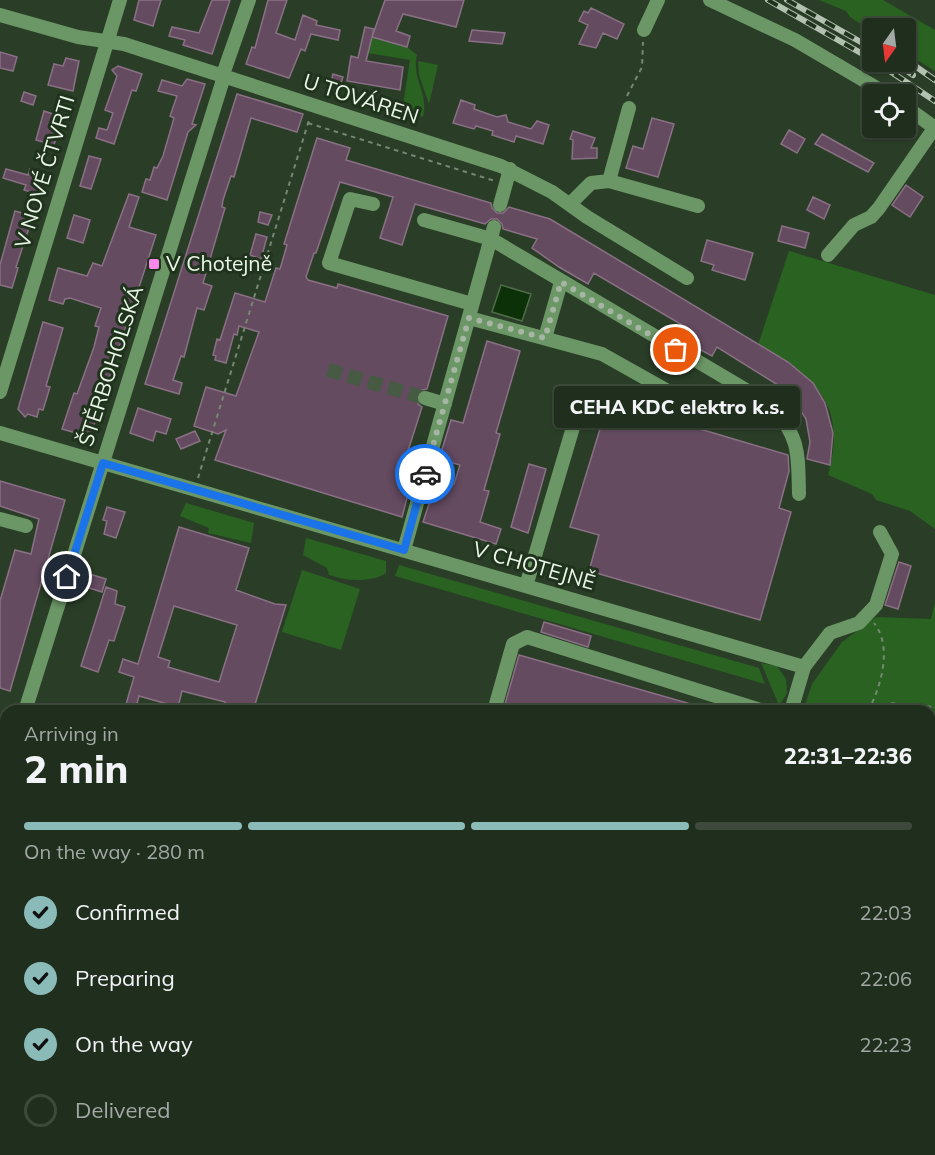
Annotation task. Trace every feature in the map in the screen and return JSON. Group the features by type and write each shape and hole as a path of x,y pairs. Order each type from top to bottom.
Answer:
{"street":[{"name":"V NOVÉ ČTVRTI","path":"0,392 120,0"},
{"name":"ŠTĚRBOHOLSKÁ","path":"26,705 222,77 249,0"},
{"path":"644,30 658,0"},
{"path":"710,0 795,40 870,84"},
{"name":"U TOVÁREN","path":"0,15 78,37 135,47 510,169 687,278"},
{"path":"609,181 629,108"},
{"path":"828,255 854,225 871,217 879,208 935,128 916,114"},
{"path":"500,205 510,169"},
{"path":"570,204 591,183 609,181 698,206"},
{"path":"374,204 350,199 329,262 472,304"},
{"path":"424,220 492,233 561,282 773,406 791,429 798,453 799,494"},
{"path":"404,550 492,233"},
{"path":"545,338 561,282"},
{"path":"469,318 614,359 700,409"},
{"path":"425,398 445,404"},
{"path":"526,586 574,424"},
{"name":"V CHOTEJNĚ","path":"0,433 804,667"},
{"path":"0,519 26,526"},
{"path":"793,705 804,667 830,633 859,623 876,606 892,554 880,532"},
{"path":"496,705 513,644 527,637 745,705"}],"path":[{"path":"195,490 313,106"},
{"path":"308,123 490,178 497,185"},
{"path":"864,618 876,624 884,649 879,691 871,705"},
{"path":"884,705 889,702 917,705"}],"shaded area":[{"path":"819,0 883,0 914,18 862,18 862,25 850,17 846,11"},
{"path":"916,19 935,30 935,71 916,59"},
{"path":"372,35 407,47 417,55 416,71 424,100 423,117 402,111 410,60 368,53"},
{"path":"418,61 438,65 429,104 419,75"},
{"path":"789,251 935,295 935,529 910,511 876,500 872,494 828,475 833,450 833,429 829,410 822,395 795,369 758,345"},
{"path":"501,285 531,294 522,321 492,312"},
{"path":"186,503 254,523 251,543 208,533 209,528 180,516"},
{"path":"306,538 386,561 386,573 358,580 329,575 327,568 303,555"},
{"path":"399,565 759,668 765,684 395,576"},
{"path":"302,570 360,589 341,650 282,632"},
{"path":"935,602 935,705 805,705 812,684 842,642 876,617 931,619"},
{"path":"761,663 777,666 786,679 787,693 781,703 778,703"}],"building":[{"path":"139,0 161,0 153,26 134,20"},
{"path":"212,0 230,0 212,54 183,45 185,40 169,36 172,27 199,33"},
{"path":"268,0 287,0 276,33 295,40 303,15 317,21 316,25 340,30 338,40 311,34 305,51 301,49 289,78 246,64 252,47 255,48"},
{"path":"385,0 464,0 456,27 403,14 396,31 410,36 407,47 372,37"},
{"path":"591,8 624,24 617,39 603,33 596,48 579,44 588,25 579,21 584,11 588,13"},
{"path":"365,27 374,29 366,61 403,67 400,90 347,81 351,56 358,58"},
{"path":"472,30 505,33 502,44 469,41"},
{"path":"0,52 17,57 13,71 0,68"},
{"path":"66,58 79,61 73,91 48,85 54,64 63,66"},
{"path":"118,66 142,74 136,91 132,90 114,144 96,138 99,128 107,130 113,113 105,110 117,76 112,70"},
{"path":"333,74 343,77 338,92 329,90"},
{"path":"187,79 205,84 192,124 196,125 188,132 167,200 142,192 146,179 150,180 154,167 157,168 163,156 174,118 170,116 177,96 158,91 162,80 182,86"},
{"path":"24,92 36,96 33,105 21,101"},
{"path":"237,94 303,114 297,132 251,118 234,177 231,176 223,200 222,207 225,208 203,283 212,286 204,310 197,308 184,357 181,356 173,380 182,383 179,394 145,384"},
{"path":"461,100 475,105 474,109 497,117 506,115 508,122 531,129 537,121 549,125 543,144 516,136 514,142 492,135 493,131 453,123"},
{"path":"44,111 62,117 54,145 36,140"},
{"path":"652,118 674,124 658,177 626,168 633,146 643,149"},
{"path":"789,130 805,139 797,153 781,144"},
{"path":"573,131 595,138 591,148 597,148 597,158 572,159 573,140 570,139"},
{"path":"822,134 874,163 868,172 815,144"},
{"path":"317,138 350,148 346,160 491,203 497,213 503,213 509,207 550,219 788,362 813,383 825,403 833,433 830,465 807,459 810,442 806,419 789,392 717,347 712,356 682,340 689,329 594,273 588,284 559,267 532,248 537,239 503,229 497,219 491,219 485,224 415,204 402,245 380,238 393,197 340,182 306,277 308,280 337,288 338,284 448,316 427,389 419,391 416,396 418,404 422,407 399,479 411,483 402,517 215,460 226,430 218,434 194,426 206,387 236,396 259,332 239,326 237,335 234,334 226,363 215,360 216,356 213,355 217,339 220,340 235,293 265,302 276,268 280,269 287,245 284,244"},
{"path":"89,156 101,159 91,189 80,186"},
{"path":"6,169 28,175 30,169 45,173 39,194 24,190 26,185 3,178"},
{"path":"906,185 923,197 910,217 892,205"},
{"path":"129,194 139,197 129,227 156,235 90,437 62,429 74,393 77,394 94,347 99,327 95,326 101,308 70,298 65,299 63,304 49,300 58,268 87,276 93,263 102,266"},
{"path":"813,197 830,205 824,219 807,210"},
{"path":"15,211 33,216 16,267 18,268 12,288 0,285 0,265"},
{"path":"260,212 272,215 268,225 258,222"},
{"path":"74,215 90,220 83,243 67,238"},
{"path":"782,226 809,233 805,248 778,241"},
{"path":"256,234 267,237 261,259 250,255"},
{"path":"707,240 753,253 745,280 712,270 714,265 701,261"},
{"path":"43,322 63,328 46,386 50,387 43,410 39,409 37,417 28,414 25,417 18,409"},
{"path":"487,341 520,351 496,433 500,434 484,490 489,491 480,522 501,529 496,544 423,522 437,480 454,484 460,465 439,459 451,420 463,423"},
{"path":"626,402 634,411 639,406 648,415 652,410 661,418 666,414 674,422 679,417 687,426 692,421 700,429 788,455 789,471 779,508 791,512 760,620 589,571 599,535 570,527 608,403 621,407"},
{"path":"138,408 171,419 166,434 156,431 153,441 130,433"},
{"path":"195,431 200,441 181,449 176,439"},
{"path":"529,464 546,469 528,533 511,527"},
{"path":"0,481 65,500 10,691 0,688 0,601 15,550 31,554 39,519 0,506"},
{"path":"107,507 125,512 116,538 104,534 107,521 103,520"},
{"path":"179,527 249,548 236,590 275,604 286,605 255,705 224,705 225,702 182,691 178,705 139,696 137,705 126,705 134,677 119,672 123,659 138,664","holes":["174,606 237,625 219,682 168,667 170,661 158,657"]},
{"path":"899,562 911,566 898,609 885,605"},
{"path":"80,571 106,579 102,592 76,584"},
{"path":"106,587 117,591 115,604 125,607 114,641 109,640 98,672 81,666"},
{"path":"544,622 591,636 588,647 541,632"},
{"path":"519,655 694,705 505,705"}],"tunnel":[{"path":"328,370 425,398"}],"railway":[{"path":"768,0 862,54"},
{"path":"787,0 862,43"},
{"path":"916,67 935,80"},
{"path":"891,72 935,101"},
{"path":"908,72 913,75"}],"way so far":[{"path":"425,474 469,318 545,338 561,282 676,350"}],"place":[{"name":"V Chotejně","path":"154,264"},
{"name":"CEHA KDC elektro k.s.","path":"676,350"}],"route":[{"path":"67,577 103,463 404,550 425,474"}]}
